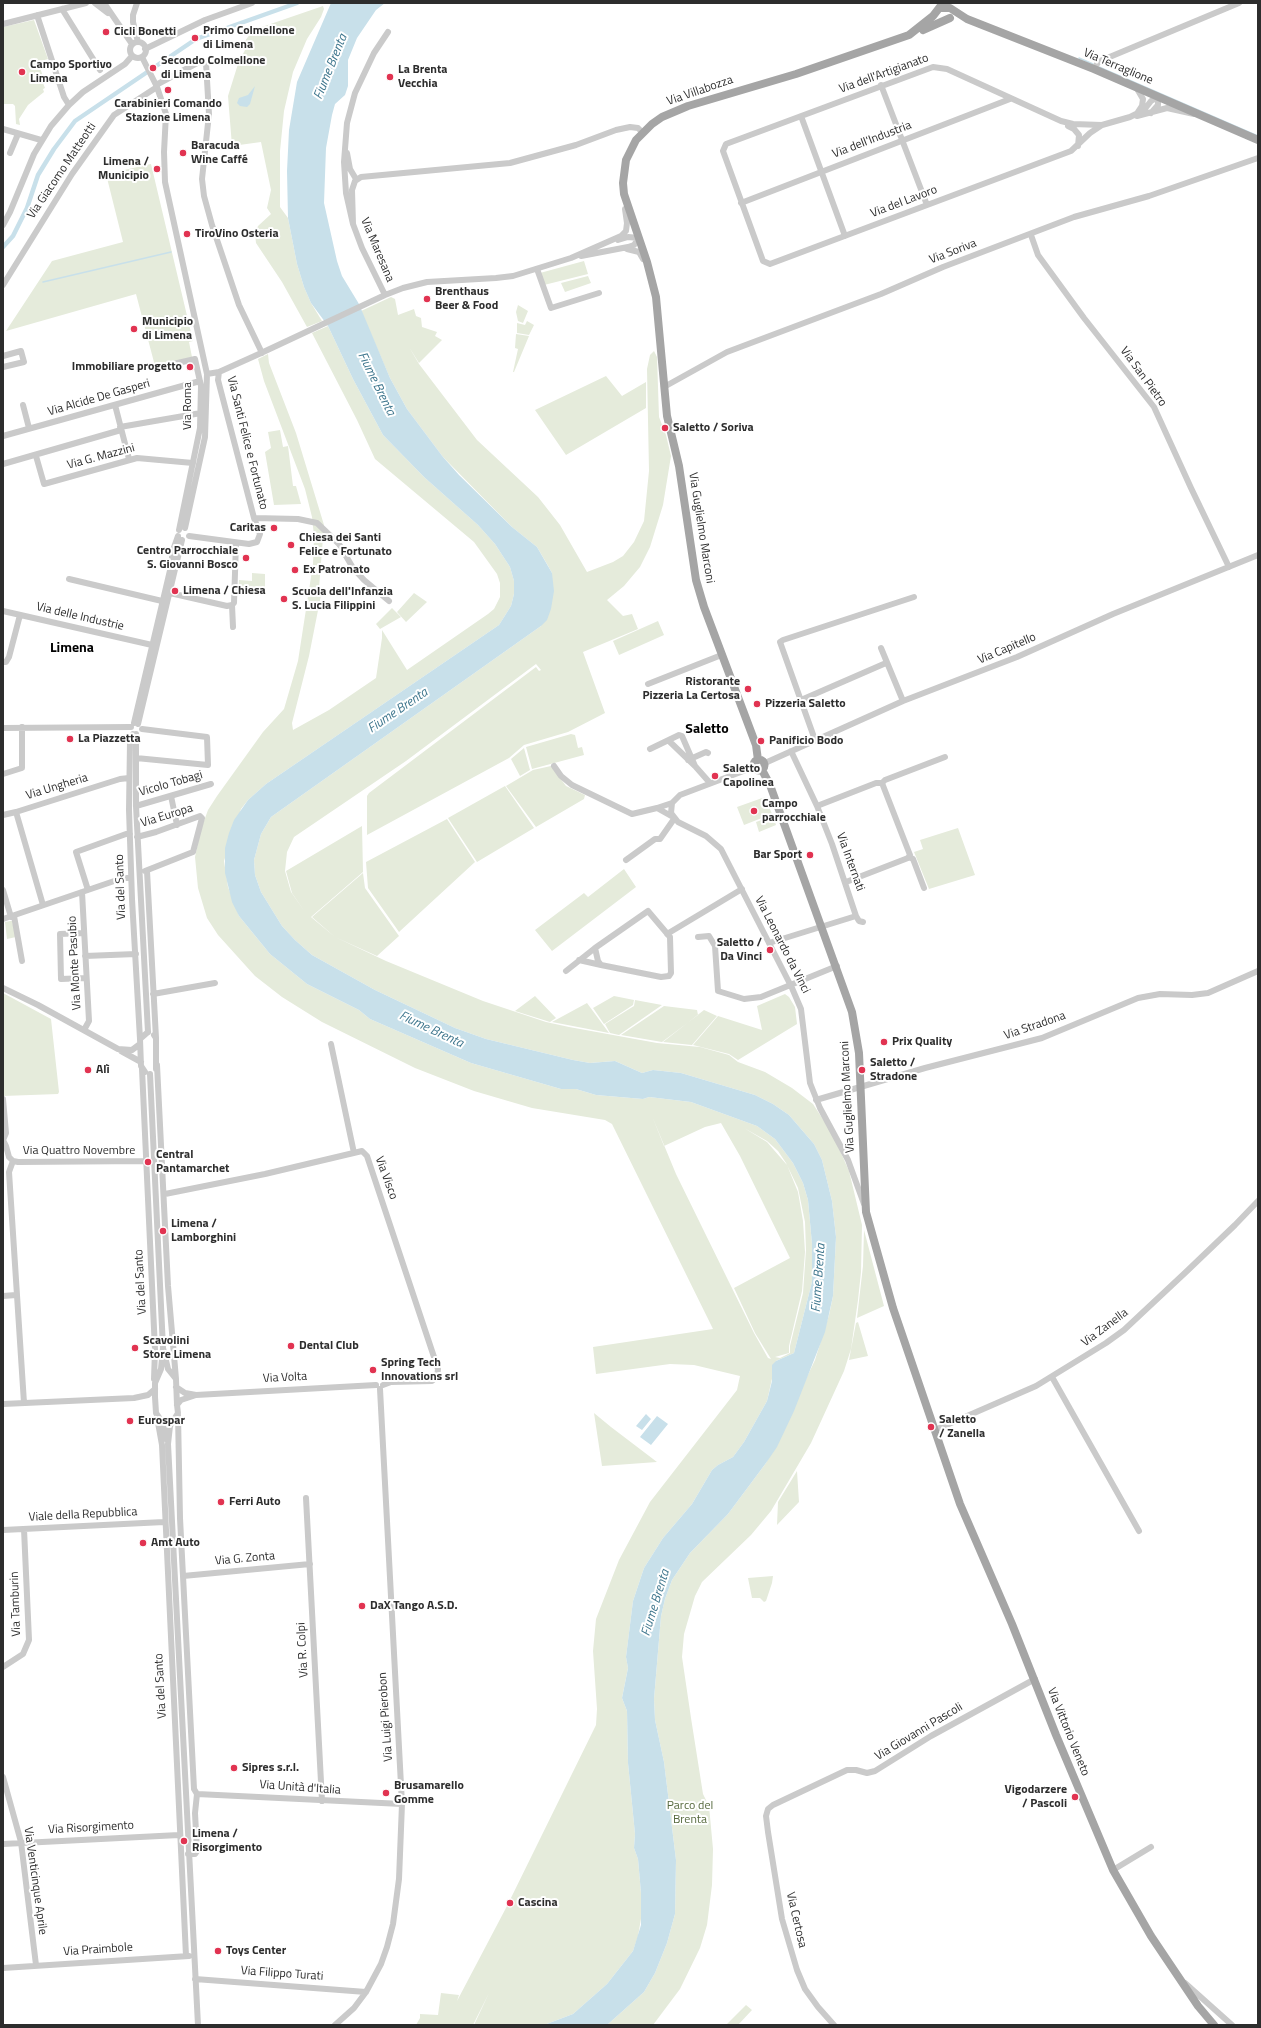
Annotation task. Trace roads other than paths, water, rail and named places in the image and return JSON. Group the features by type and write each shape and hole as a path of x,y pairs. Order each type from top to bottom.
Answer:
{"main road":[{"name":"Via Terraglione","path":"952,3 953,14"},
{"name":"Via Terraglione","path":"942,5 950,8 953,14 1094,69 1258,140"},
{"name":"Via Villabozza","path":"664,387 659,322 653,280 626,204 623,183 628,156 636,140 643,132 662,117 688,106 796,74 909,34 933,16 942,5"},
{"path":"909,34 953,14"},
{"name":"Via Guglielmo Marconi","path":"664,387 669,428 683,487 696,580 704,607 756,745 760,765 770,785 837,966 855,1022 858,1042 865,1206 893,1308 935,1430"},
{"name":"Via Vittorio Veneto","path":"935,1430 960,1504 1034,1679 1078,1790 1113,1870 1135,1911 1181,1982 1214,2025"}],"street":[{"path":"3,24 83,3"},
{"path":"95,3 112,15"},
{"path":"104,3 135,43 143,44 145,49 143,59 155,84 166,114 164,158 169,206 207,374 205,437 192,498 181,534 172,553 172,562 152,645 135,734 137,836 148,1032 132,1050 118,1049"},
{"path":"132,56 130,49 135,43 133,15 137,3"},
{"path":"145,49 205,20 252,3"},
{"path":"1094,69 1096,64 1100,62 1239,3"},
{"path":"62,9 100,70"},
{"path":"37,15 64,97 69,105"},
{"name":"Via Maresana","path":"382,296 353,224 344,178 347,123 355,93 374,53 388,32"},
{"path":"3,225 41,140 69,105 83,92 124,64 132,56"},
{"path":"132,56 143,59"},
{"name":"Via Giacomo Matteotti","path":"3,284 72,174 109,121 120,110 155,84 200,62 206,63 208,114 202,179 204,196 212,226 239,305 262,353"},
{"name":"Via dell'Artigianato","path":"742,203 723,151 724,147 927,68 939,66 1010,99 1061,121 1073,124 1102,125 1133,115 1151,113 1167,108 1187,114 1198,115"},
{"path":"881,85 927,205"},
{"path":"1133,115 1142,106 1143,99 1136,87"},
{"path":"1133,115 1144,110 1151,101 1158,97 1158,105 1151,113"},
{"name":"Via dell'Industria","path":"742,203 1010,99"},
{"path":"801,116 845,236"},
{"path":"1061,121 1074,129 1078,135 1078,146"},
{"name":"Via del Lavoro","path":"742,203 763,260 770,264 1071,151 1090,133 1102,125"},
{"path":"353,224 352,190 356,180 368,176 510,163 576,145 616,130 630,127 638,128 643,132"},
{"path":"3,130 41,140"},
{"path":"10,153 18,134"},
{"path":"345,142 350,169 356,180"},
{"name":"Via Soriva","path":"664,387 727,352 881,294 943,267 1031,235 1074,217 1149,196 1258,158"},
{"path":"207,374 219,372 262,353 382,296 427,282 496,278 571,258 607,243 621,236 626,230 627,215 622,193 623,183"},
{"name":"Via San Pietro","path":"1031,235 1038,255 1084,318 1154,407 1229,567"},
{"path":"607,243 628,237 639,238"},
{"path":"619,250 634,245 639,238"},
{"path":"571,258 633,249 639,252 653,280"},
{"path":"537,268 551,308 599,293"},
{"path":"3,356 21,351 24,362 3,367"},
{"name":"Via Roma","path":"156,368 195,359 200,381 201,413 194,463 187,493 181,534"},
{"name":"Via Santi Felice e Fortunato","path":"219,372 218,380 254,518 260,534 257,542 254,544 236,543"},
{"name":"Via Alcide De Gasperi","path":"3,436 200,381"},
{"path":"115,404 129,459"},
{"path":"23,405 29,428"},
{"path":"3,464 36,456 121,429 201,413"},
{"name":"Via G. Mazzini","path":"36,456 44,484 129,459 140,458 194,463"},
{"path":"187,493 192,498"},
{"path":"254,518 298,519 317,523 339,544 353,568 388,601"},
{"path":"181,534 185,540 189,536 236,543 234,603 232,605 233,627"},
{"path":"135,734 139,733 136,726 143,707 170,593 181,534"},
{"name":"Via Capitello","path":"760,765 903,701 1017,657 1113,614 1258,555"},
{"path":"69,579 162,601"},
{"path":"170,593 227,606 232,605"},
{"path":"814,740 780,642 914,597"},
{"name":"Via delle Industrie","path":"3,611 152,645"},
{"path":"3,662 6,662 9,657 20,615"},
{"path":"881,648 903,701"},
{"path":"648,684 719,656"},
{"path":"800,700 886,663"},
{"path":"3,728 136,726 207,737 208,765 136,757"},
{"path":"3,774 22,768 22,727"},
{"name":"Via del Santo","path":"135,734 130,746 129,778 131,878 144,1106 155,1350 156,1408 162,1445 164,1522 186,1956"},
{"path":"650,749 679,735 682,736 690,759"},
{"path":"669,741 690,759 710,783"},
{"name":"Via Internati","path":"791,751 817,806 846,882 856,916"},
{"path":"690,759 706,752 708,753"},
{"path":"817,806 876,783 882,783 885,780 945,757"},
{"path":"554,766 561,776 572,785 632,814 672,803 685,793 760,765"},
{"name":"Via Ungheria","path":"43,905 16,812 120,779 129,778"},
{"path":"882,783 910,852 909,856 912,859 924,888"},
{"name":"Vicolo Tobagi","path":"136,806 211,784"},
{"path":"171,796 177,825"},
{"path":"626,860 655,839 660,839 674,818 671,809 672,803"},
{"name":"Via Leonardo da Vinci","path":"657,808 706,836 719,846 742,889 801,1009 807,1073 816,1100 848,1160 865,1206"},
{"path":"3,815 16,812"},
{"name":"Via Europa","path":"137,836 144,836 200,816 202,818 193,852 147,871"},
{"name":"Via Monte Pasubio","path":"84,1030 89,1021 84,933 85,891 76,852 120,836 130,834"},
{"path":"846,882 909,856"},
{"path":"139,871 147,871 169,1293 178,1413 180,1507 194,1789 198,1794 195,1814 197,1851 195,1854 188,1854"},
{"path":"3,920 123,878 131,878"},
{"path":"667,934 742,889"},
{"path":"3,890 13,916 22,961"},
{"path":"132,895 141,895"},
{"path":"566,971 579,960 595,948 648,911 670,938 671,973 669,976 661,977 579,960"},
{"path":"769,943 856,916 859,921 863,922"},
{"name":"Via del Santo","path":"142,925 150,925"},
{"path":"84,933 60,934 61,979 86,978"},
{"path":"698,937 709,936 715,946 717,988 720,993 744,999 755,999 837,966"},
{"path":"595,948 598,961 601,965"},
{"path":"85,956 136,954"},
{"name":"Via Stradona","path":"816,1100 860,1086 1042,1038 1138,998 1160,994 1208,993 1258,971"},
{"path":"153,994 215,983"},
{"path":"3,988 32,1001 141,1062"},
{"path":"148,1032 156,1038"},
{"path":"165,1194 265,1174 354,1153 331,1044"},
{"path":"150,1074 156,1070 157,1065"},
{"path":"142,1069 150,1074"},
{"path":"150,1074 163,1348 170,1373 176,1379"},
{"path":"3,1099 6,1133 3,1140 12,1161 9,1172 24,1403"},
{"path":"144,1106 152,1106"},
{"name":"Via Visco","path":"354,1153 362,1151 367,1156 383,1202 436,1360 437,1377 432,1381"},
{"name":"Via Quattro Novembre","path":"12,1161 146,1161"},
{"name":"Via Zanella","path":"935,1430 1026,1391 1052,1377 1124,1330 1236,1226 1258,1201"},
{"path":"148,1213 156,1213"},
{"path":"3,1296 16,1295"},
{"name":"Via del Santo","path":"155,1386 162,1364 163,1348"},
{"path":"159,1374 167,1372 170,1373"},
{"path":"1052,1377 1139,1531"},
{"name":"Via Volta","path":"196,1395 380,1386 391,1382 432,1381"},
{"path":"3,1404 134,1398 148,1395 155,1386"},
{"name":"Via Luigi Pierobon","path":"335,2025 351,2011 366,1992 381,1964 388,1947 393,1924 399,1879 402,1804 380,1386"},
{"path":"176,1387 186,1393 196,1395"},
{"path":"177,1405 181,1400 196,1395"},
{"path":"134,1398 148,1400 156,1408"},
{"path":"168,1444 172,1422 178,1413"},
{"path":"157,1416 162,1422 168,1444 198,2025"},
{"path":"162,1422 172,1422"},
{"name":"Via R. Colpi","path":"306,1498 322,1801"},
{"path":"172,1507 180,1507"},
{"name":"Viale della Repubblica","path":"3,1530 164,1522"},
{"name":"Via Tamburin","path":"3,1667 23,1654 28,1640 24,1529"},
{"name":"Via G. Zonta","path":"183,1576 310,1564"},
{"name":"Via del Santo","path":"179,1650 187,1650"},
{"name":"Via Giovanni Pascoli","path":"768,1809 846,1770 867,1772 875,1771 931,1736 1034,1679"},
{"name":"Via Venticinque Aprile","path":"3,1777 21,1842 36,1965"},
{"name":"Via Unità d'Italia","path":"198,1794 402,1804"},
{"name":"Via Certosa","path":"768,1809 766,1816 768,1832 782,1919 797,1970 806,1989 818,2007 834,2025"},
{"name":"Via Risorgimento","path":"3,1844 180,1835"},
{"path":"1113,1870 1151,1847"},
{"name":"Via Praimbole","path":"3,1968 194,1955"},
{"name":"Via Filippo Turati","path":"196,1979 366,1992"},
{"path":"1181,1982 1198,1994 1232,2025"}],"water":[{"name":"Fiume Brenta","path":"331,3 385,3 376,10 357,38 348,60 348,86 345,95 335,104 326,148 324,203 337,261 342,276 359,304 390,378 407,409 443,457 459,475 512,527 537,547 552,573 554,591 551,609 547,620 541,626 271,817 261,834 254,860 255,875 261,892 282,926 312,955 375,990 455,1028 486,1039 573,1060 590,1063 615,1061 642,1073 653,1070 681,1073 755,1095 773,1104 789,1115 814,1144 822,1160 832,1201 836,1237 833,1296 825,1332 794,1411 777,1447 728,1514 690,1553 672,1580 665,1599 661,1616 654,1699 655,1720 664,1762 676,1860 675,1914 667,1943 655,1973 644,1992 607,2025 544,2025 573,2014 607,1984 633,1951 641,1925 641,1893 638,1859 634,1848 635,1834 628,1763 627,1711 622,1698 628,1668 626,1657 633,1601 644,1568 663,1538 692,1504 712,1470 733,1457 744,1442 767,1401 772,1381 772,1365 776,1361 794,1353 812,1282 812,1244 808,1200 803,1183 793,1163 775,1139 757,1126 691,1102 649,1097 643,1099 596,1095 576,1089 561,1089 471,1063 370,1019 359,1010 307,984 270,954 239,916 232,902 225,873 225,848 234,820 248,800 266,784 499,625 511,606 514,594 514,581 510,567 495,544 478,525 424,477 383,435 353,379 328,326 311,303 304,287 297,264 288,218 287,171 289,130 297,82"},
{"path":"255,86 250,104 247,107 240,106 237,103 239,98 248,95"},
{"path":"646,1414 651,1419 642,1430 636,1426"},
{"path":"657,1416 668,1424 651,1445 640,1437"}],"waterway":[{"path":"3,247 13,236 27,208 38,175 54,149 75,121 196,39 297,3"},
{"path":"1079,58 1093,64"},
{"path":"1099,67 1258,136"},
{"path":"43,282 171,252"}],"place":[{"name":"Cicli Bonetti","path":"106,32"},
{"name":"Primo Colmellone di Limena","path":"195,38"},
{"name":"Secondo Colmellone di Limena","path":"153,68"},
{"name":"Campo Sportivo Limena","path":"22,72"},
{"name":"La Brenta Vecchia","path":"390,77"},
{"name":"Carabinieri Comando Stazione Limena","path":"168,90"},
{"name":"Baracuda Wine Caffé","path":"183,153"},
{"name":"Limena / Municipio","path":"157,169"},
{"name":"TiroVino Osteria","path":"187,234"},
{"name":"Brenthaus Beer & Food","path":"427,299"},
{"name":"Municipio di Limena","path":"134,329"},
{"name":"Immobiliare progetto","path":"190,367"},
{"name":"Saletto / Soriva","path":"665,428"},
{"name":"Caritas","path":"274,528"},
{"name":"Chiesa dei Santi Felice e Fortunato","path":"291,545"},
{"name":"Centro Parrocchiale S. Giovanni Bosco","path":"246,558"},
{"name":"Ex Patronato","path":"295,570"},
{"name":"Limena / Chiesa","path":"175,591"},
{"name":"Scuola dell'Infanzia S. Lucia Filippini","path":"284,599"},
{"name":"Ristorante Pizzeria La Certosa","path":"748,689"},
{"name":"Pizzeria Saletto","path":"757,704"},
{"name":"La Piazzetta","path":"70,739"},
{"name":"Panificio Bodo","path":"761,741"},
{"name":"Saletto Capolinea","path":"715,776"},
{"name":"Campo parrocchiale","path":"754,811"},
{"name":"Bar Sport","path":"810,855"},
{"name":"Saletto / Da Vinci","path":"770,950"},
{"name":"Prix Quality","path":"884,1042"},
{"name":"Alì","path":"88,1070"},
{"name":"Saletto / Stradone","path":"862,1070"},
{"name":"Central Pantamarchet","path":"148,1162"},
{"name":"Limena / Lamborghini","path":"163,1231"},
{"name":"Dental Club","path":"291,1346"},
{"name":"Scavolini Store Limena","path":"135,1348"},
{"name":"Spring Tech Innovations srl","path":"373,1370"},
{"name":"Eurospar","path":"130,1421"},
{"name":"Saletto / Zanella","path":"931,1427"},
{"name":"Ferri Auto","path":"221,1502"},
{"name":"Amt Auto","path":"143,1543"},
{"name":"DaX Tango A.S.D.","path":"362,1606"},
{"name":"Sipres s.r.l.","path":"234,1768"},
{"name":"Brusamarello Gomme","path":"386,1793"},
{"name":"Vigodarzere / Pascoli","path":"1075,1797"},
{"name":"Limena / Risorgimento","path":"184,1841"},
{"name":"Cascina","path":"510,1903"},
{"name":"Toys Center","path":"218,1951"}],"district":[{"name":"Limena","path":"72,649"},
{"name":"Saletto","path":"707,730"}],"park label":[{"name":"Parco del Brenta","path":"690,1813"}]}
